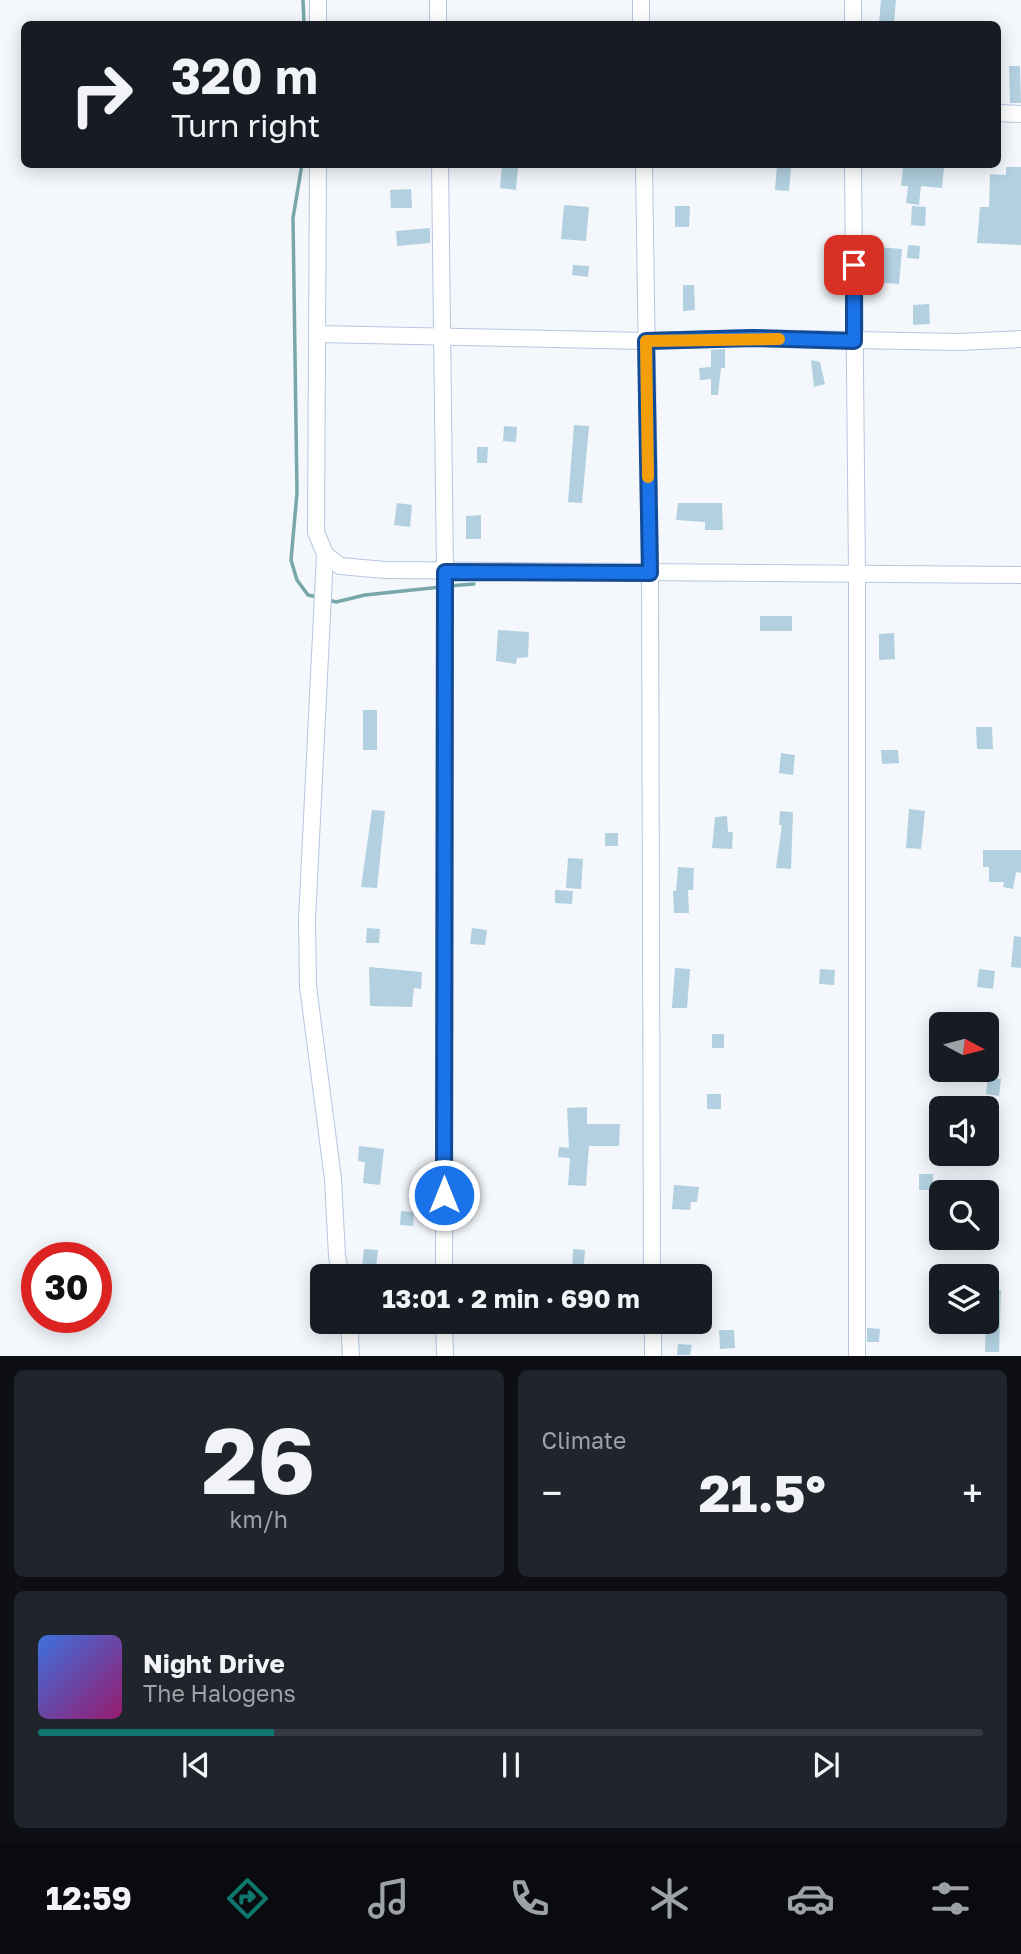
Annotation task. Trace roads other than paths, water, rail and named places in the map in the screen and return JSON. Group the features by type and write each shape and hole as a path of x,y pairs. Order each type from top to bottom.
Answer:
{"street":[{"path":"318,0 318,21"},
{"path":"438,0 439,21"},
{"path":"641,0 641,21"},
{"path":"853,0 853,21"},
{"path":"1001,113 1021,114"},
{"path":"318,168 316,532 325,554 308,895 308,986 316,1031 340,1264"},
{"path":"440,168 445,572 444,1264"},
{"path":"643,168 650,573 652,1264"},
{"path":"853,168 858,575 857,1356"},
{"path":"317,334 442,334 646,341 752,338 959,342 1021,339"},
{"path":"325,554 340,566 445,572 1021,575"},
{"path":"350,1334 351,1356"},
{"path":"444,1334 444,1356"},
{"path":"653,1334 653,1356"}],"waterway":[{"path":"303,0 304,21"},
{"path":"301,168 293,218 297,493 291,560 297,580 308,595 317,597"},
{"path":"448,586 474,584"},
{"path":"328,600 336,602 365,595 441,587"}]}
